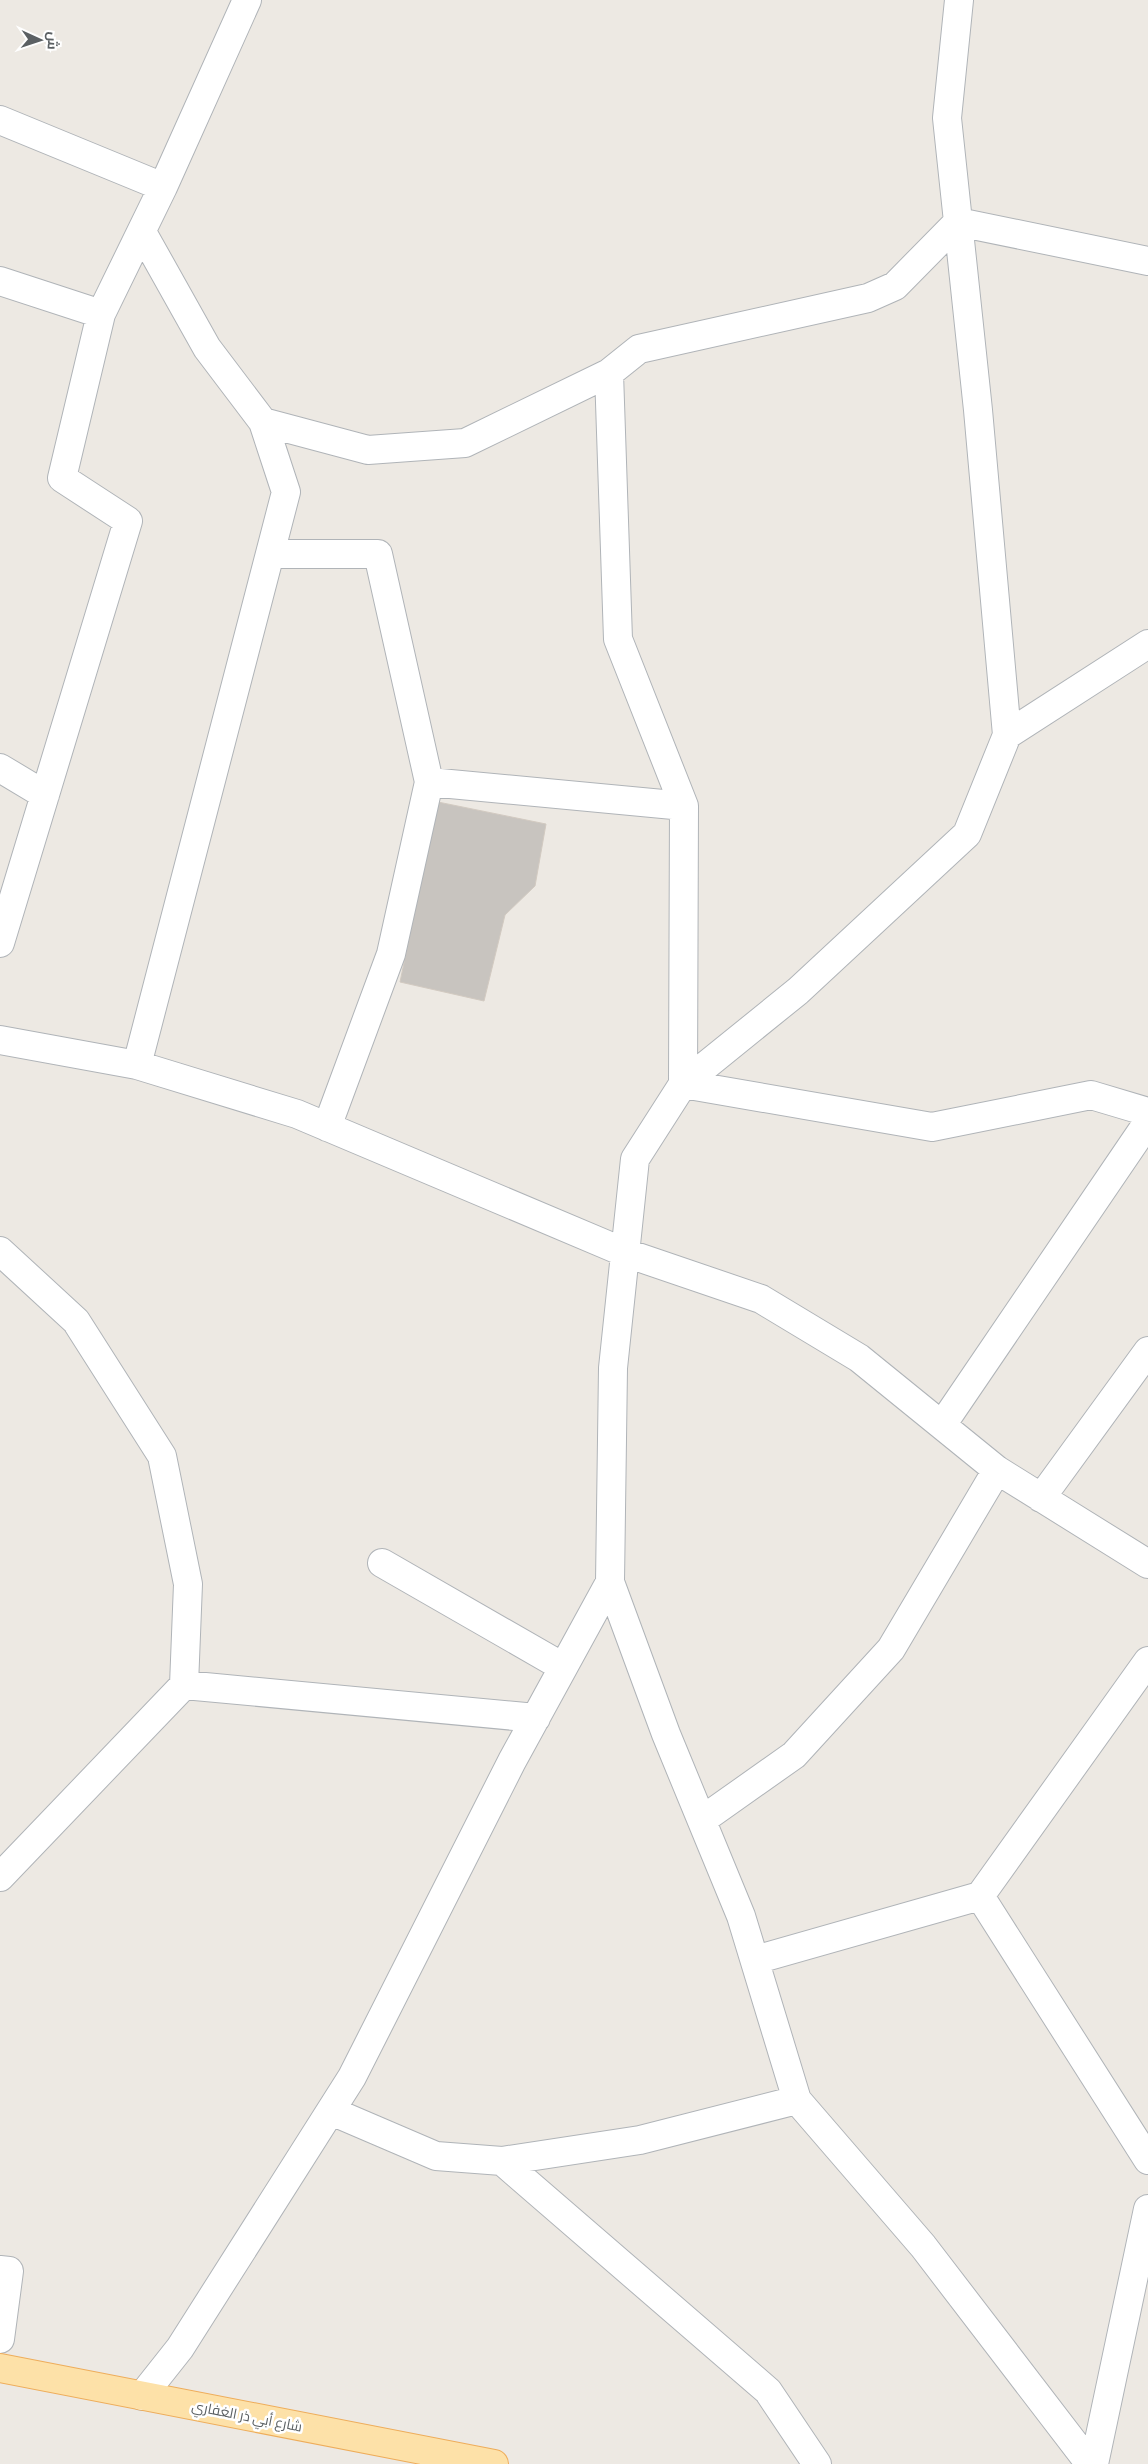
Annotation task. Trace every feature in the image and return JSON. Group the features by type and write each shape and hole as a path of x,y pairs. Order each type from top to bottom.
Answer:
{"main road":[{"name":"شارع أبي ذر الغفاري","path":"0,2368 494,2464"}],"street":[{"path":"0,943 128,521 62,478 101,314 163,188 247,0"},
{"path":"959,0 947,118 978,410 1007,735 967,834 798,991 683,1084 636,1159 613,1368 610,1582 666,1734 741,1916 797,2100 923,2246 1090,2464"},
{"path":"0,120 163,188"},
{"path":"958,222 1148,261"},
{"path":"263,422 368,450 465,443 609,373 639,349 868,298 895,286 958,222"},
{"path":"137,1065 286,492 263,422 207,348 142,232"},
{"path":"0,281 101,314"},
{"path":"609,373 618,639 684,806 683,1084"},
{"path":"270,554 378,554 429,782 391,954 327,1127"},
{"path":"1007,735 1148,644"},
{"path":"0,768 45,795"},
{"path":"429,782 684,806"},
{"path":"0,1040 137,1065 297,1114 626,1253 761,1299 859,1358 997,1470 1148,1564"},
{"path":"683,1084 932,1127 1091,1095 1148,1112"},
{"path":"942,1426 1148,1122"},
{"path":"0,1251 76,1321 162,1456 188,1584 184,1685 0,1877"},
{"path":"1041,1498 1148,1351"},
{"path":"702,1820 794,1755 891,1649 997,1470"},
{"path":"382,1562 563,1667"},
{"path":"142,2396 180,2348 352,2077 536,1718 610,1582"},
{"path":"755,1960 980,1896 1148,1661"},
{"path":"184,1685 536,1718"},
{"path":"980,1896 1148,2160"},
{"path":"331,2111 436,2156 502,2161 640,2140 797,2100"},
{"path":"502,2161 768,2391 817,2464"},
{"path":"1094,2464 1148,2209"},
{"path":"0,2270 9,2272 0,2339"}],"building":[{"path":"438,802 546,824 535,886 505,915 484,1001 400,982"}]}
